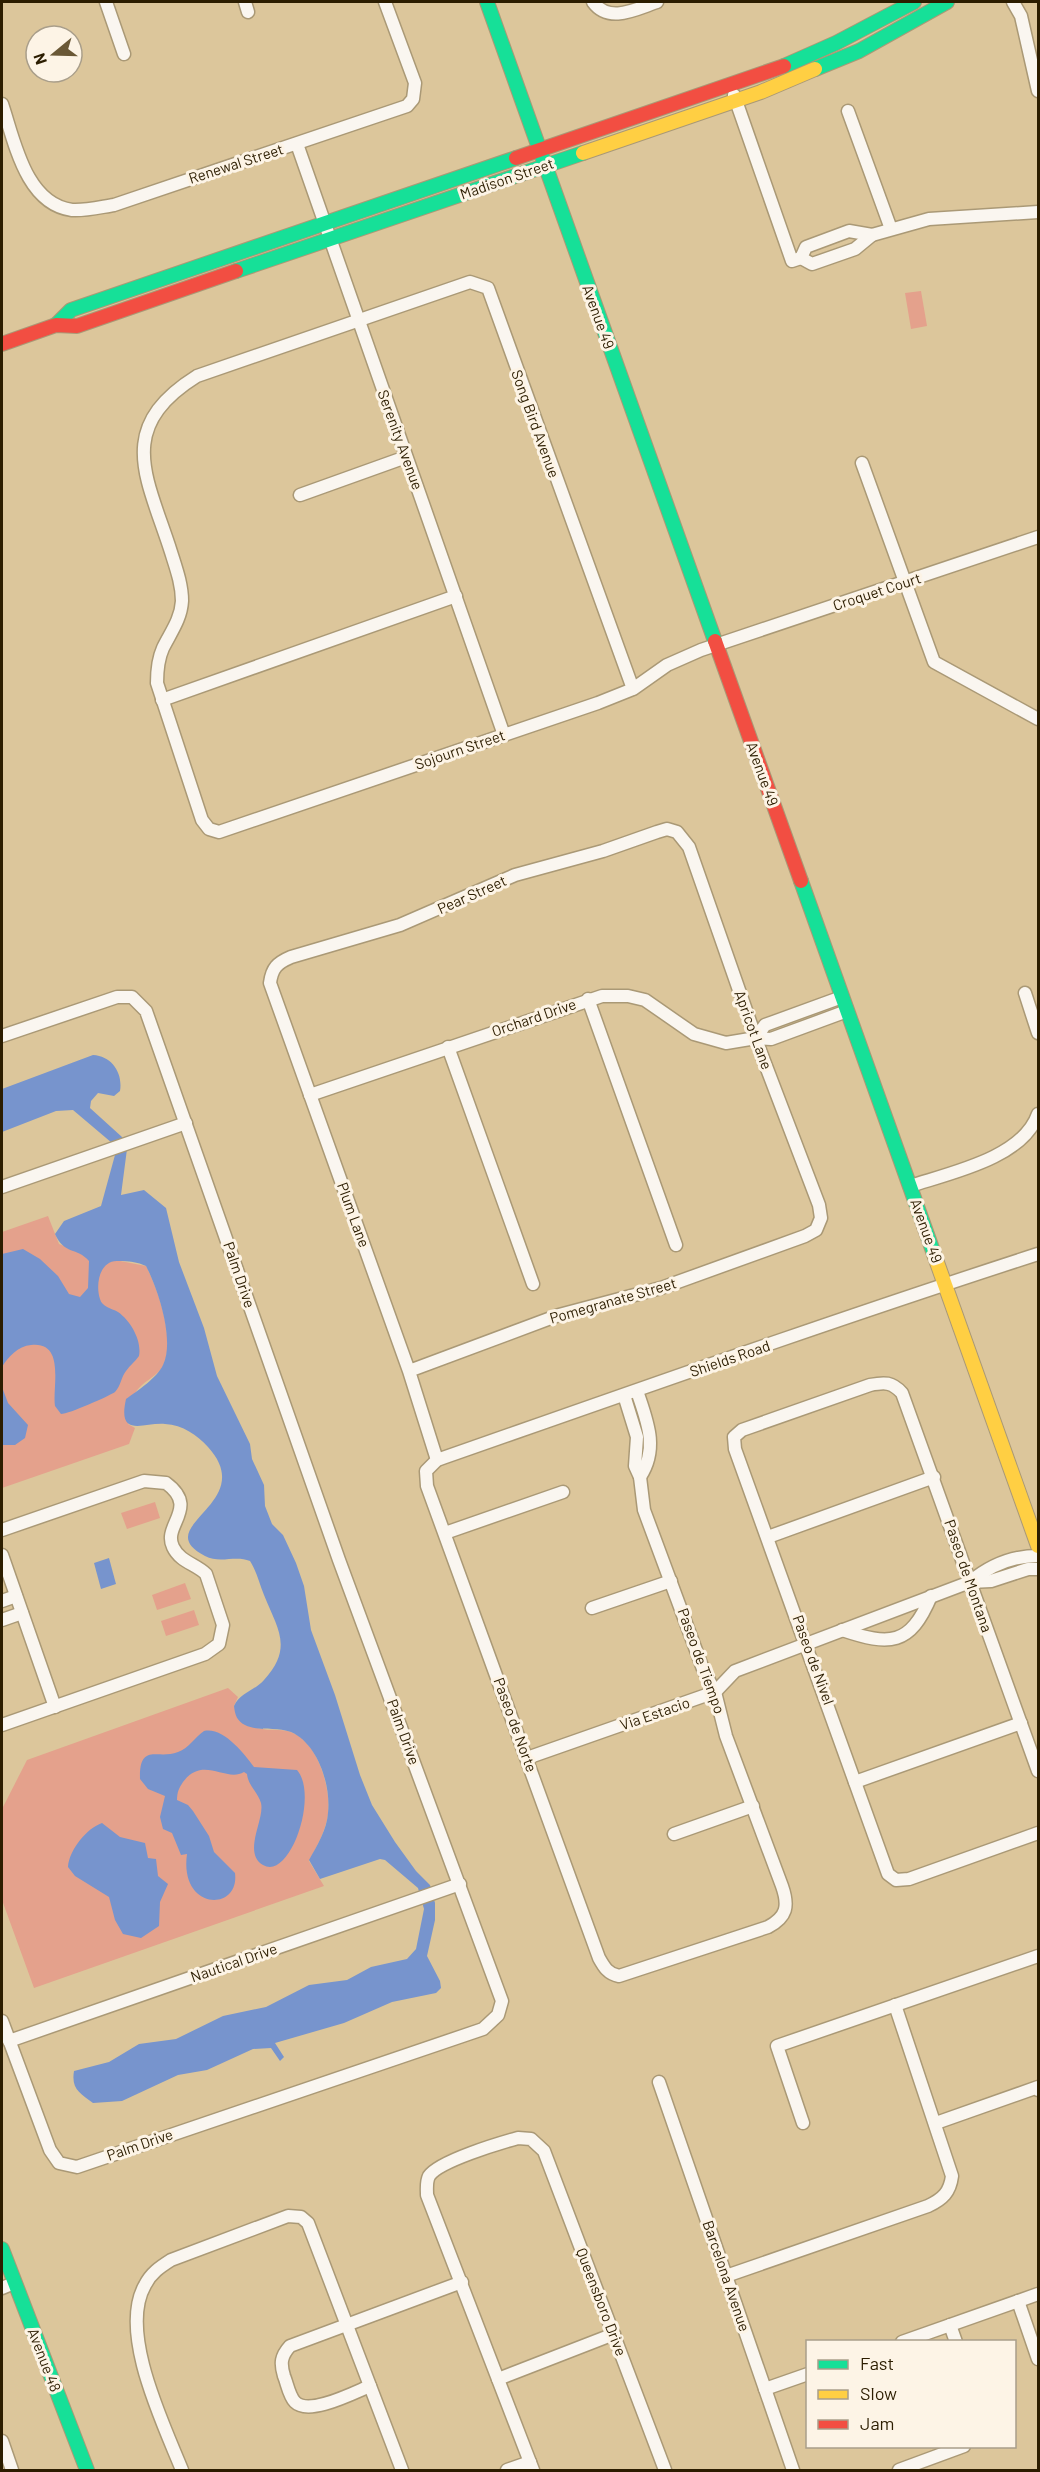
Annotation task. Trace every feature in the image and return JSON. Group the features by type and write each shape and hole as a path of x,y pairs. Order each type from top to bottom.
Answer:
{"main road":[{"name":"Avenue 49","path":"487,2 1038,1546"},
{"name":"Madison Street","path":"56,325 71,310 730,86 810,56 914,2"},
{"name":"Madison Street","path":"2,344 56,325 77,326 736,101 828,66 886,37 947,2"},
{"name":"Avenue 48","path":"2,2249 8,2285 87,2470"}],"street":[{"path":"106,2 124,54"},
{"name":"Renewal Street","path":"2,104 30,181 55,202 72,210 114,205 407,106 413,99 416,83 385,2"},
{"path":"593,2 598,8 608,13 624,13 657,2"},
{"path":"1013,2 1021,16 1038,91"},
{"path":"730,86 796,259"},
{"path":"848,111 891,229"},
{"name":"Serenity Avenue","path":"297,144 323,224 504,735"},
{"path":"796,259 812,264 855,249 872,235 929,219 1038,212"},
{"path":"796,259 806,247 849,231 872,235"},
{"name":"Song Bird Avenue","path":"358,321 470,282 488,288 633,689"},
{"path":"358,321 196,376 179,387 163,402 152,418 144,442 144,474 180,580 182,602 179,618 158,663 157,683 162,700 456,596"},
{"path":"300,495 406,457"},
{"path":"862,463 934,662 1038,720"},
{"name":"Croquet Court","path":"715,646 1038,537"},
{"name":"Sojourn Street","path":"162,700 202,820 209,829 219,832 633,689 667,665 715,646"},
{"name":"Pear Street","path":"272,971 279,962 291,957 400,925 547,864 603,851 667,829 677,832"},
{"name":"Apricot Lane","path":"677,832 689,848 696,874 819,1205 821,1218 816,1230"},
{"name":"Plum Lane","path":"272,971 270,983 409,1371 438,1460"},
{"path":"1025,993 1038,1033"},
{"name":"Orchard Drive","path":"310,1095 588,999 614,996 636,998 658,1008 694,1034 715,1041 741,1042 756,1038 771,1039 847,1011"},
{"name":"Palm Drive","path":"2,1036 108,999 132,997 146,1011 339,1560 502,2001 498,2015 483,2029 77,2167 59,2163 50,2150 2,2021"},
{"path":"756,1038 765,1025 842,997"},
{"path":"588,999 676,1245"},
{"path":"448,1047 533,1284"},
{"path":"910,1186 992,1159 1019,1140 1038,1114"},
{"path":"2,1187 186,1123"},
{"name":"Pomegranate Street","path":"409,1371 559,1315 661,1288 702,1274 746,1256 806,1236 816,1230"},
{"name":"Shields Road","path":"426,1471 438,1460 945,1284 1038,1254"},
{"name":"Paseo de Montana","path":"735,1437 742,1430 870,1385 894,1384 902,1393 934,1477 1038,1771"},
{"name":"Paseo de Tiempo","path":"637,1391 651,1439 651,1452 640,1477"},
{"name":"Paseo de Tiempo","path":"624,1395 637,1437 635,1466 640,1477 644,1510 703,1668 715,1692 726,1736 786,1898 785,1912"},
{"name":"Paseo de Nivel","path":"735,1437 735,1449 888,1874 896,1880 909,1879 1038,1833"},
{"name":"Paseo de Norte","path":"426,1471 427,1486 599,1958 612,1975 626,1975 768,1927 785,1912"},
{"path":"768,1537 934,1477"},
{"path":"2,1530 144,1481 166,1483 178,1495 181,1505 180,1515 171,1536 173,1548 184,1561 206,1574 223,1625 219,1644 205,1654 2,1725"},
{"path":"445,1533 563,1492"},
{"path":"2,1555 55,1707"},
{"name":"Via Estacio","path":"970,1582 987,1568 1026,1556 1038,1556"},
{"name":"Via Estacio","path":"527,1758 715,1692 735,1671 931,1596 970,1582 991,1581 1028,1569 1038,1569"},
{"path":"592,1608 671,1581"},
{"path":"2,1601 16,1596"},
{"path":"842,1630 875,1640 898,1637 917,1625 931,1596"},
{"path":"2,1620 22,1613"},
{"path":"855,1782 1022,1723"},
{"path":"674,1834 753,1806"},
{"name":"Nautical Drive","path":"9,2041 460,1884"},
{"path":"803,2123 777,2046 1038,1956"},
{"path":"726,2276 928,2206 939,2201 951,2188 952,2176 936,2123 895,2005"},
{"name":"Barcelona Avenue","path":"660,2082 793,2470"},
{"path":"936,2123 1038,2089"},
{"name":"Queensboro Drive","path":"462,2282 428,2195 428,2178 440,2167 507,2141 531,2139 544,2151 665,2470"},
{"path":"182,2470 145,2374 139,2350 138,2306 143,2287 155,2271 171,2260 288,2216 301,2217 311,2229 402,2470"},
{"path":"370,2386 314,2407 303,2408 293,2401 280,2365 283,2354 290,2346 462,2282 531,2466 507,2470"},
{"path":"908,2340 1036,2295 1038,2309"},
{"path":"1018,2301 1038,2359"},
{"path":"950,2325 955,2340"},
{"path":"498,2379 614,2334"},
{"path":"765,2389 806,2374"},
{"path":"899,2470 959,2448"},
{"path":"3,2450 12,2470"}],"shaded area":[{"path":"921,291 927,326 911,329 905,293"},
{"path":"48,1216 59,1244 106,1262 115,1260 146,1266 156,1288 164,1315 168,1343 166,1355 161,1369 134,1395 128,1424 135,1428 129,1444 2,1488 2,1232"},
{"path":"155,1502 160,1518 127,1529 121,1513"},
{"path":"185,1583 191,1599 157,1610 152,1595"},
{"path":"194,1610 199,1625 166,1636 161,1621"},
{"path":"228,1688 238,1697 234,1706 251,1725 297,1735 312,1749 317,1759 328,1793 328,1814 323,1832 309,1861 324,1886 34,1988 2,1900 2,1809 27,1760"}],"water":[{"path":"93,1055 111,1062 120,1078 120,1091 114,1096 98,1093 91,1101 90,1108 122,1137 127,1149 121,1195 144,1190 166,1208 179,1262 204,1328 217,1376 250,1444 252,1459 264,1485 265,1506 272,1524 283,1535 304,1586 311,1630 335,1695 360,1775 372,1805 395,1842 416,1871 430,1885 435,1903 435,1920 427,1956 440,1981 441,1988 436,1993 392,2002 344,2023 275,2043 284,2057 280,2061 271,2048 253,2049 207,2070 178,2075 122,2101 93,2103 75,2086 74,2071 109,2062 139,2044 176,2039 223,2016 266,2007 309,1985 347,1980 371,1967 407,1959 416,1949 424,1909 418,1888 385,1860 380,1859 320,1879 309,1860 326,1825 328,1813 327,1790 321,1766 309,1746 291,1732 250,1727 240,1722 237,1717 234,1706 243,1695 260,1684 273,1668 281,1647 278,1628 250,1561 211,1558 191,1545 188,1534 194,1523 215,1499 221,1484 220,1467 208,1447 194,1435 178,1426 157,1424 134,1426 125,1420 126,1399 156,1375 166,1355 164,1315 146,1266 133,1262 113,1261 103,1268 100,1274 98,1286 101,1302 118,1312 127,1321 139,1344 139,1356 124,1373 115,1392 61,1414 55,1406 55,1367 49,1350 42,1346 22,1347 7,1359 2,1367 2,1254 23,1249 40,1259 58,1276 69,1294 80,1297 88,1288 89,1261 62,1245 55,1234 64,1221 101,1206 115,1155 112,1143 73,1110 56,1111 2,1132 2,1089"},
{"path":"2,1387 8,1403 28,1425 25,1438 15,1445 2,1445"},
{"path":"109,1558 116,1584 101,1589 94,1563"},
{"path":"204,1731 219,1733 226,1737 254,1767 297,1770 303,1782 305,1798 303,1815 291,1849 283,1860 273,1867 263,1865 254,1852 261,1803 247,1774 244,1772 230,1774 198,1771 183,1782 178,1790 177,1800 188,1805 193,1811 209,1836 214,1852 235,1873 234,1886 228,1894 220,1899 210,1900 200,1895 192,1886 187,1873 187,1854 181,1855 172,1833 163,1829 160,1817 165,1796 148,1789 140,1779 143,1760 146,1756 178,1752"},
{"path":"102,1823 120,1837 145,1843 148,1858 156,1859 158,1876 168,1884 160,1902 159,1926 141,1938 123,1934 115,1920 109,1897 75,1876 68,1867 75,1847 90,1830"}],"traffic: fast":[{"path":"487,2 715,641"},
{"path":"784,66 836,43 914,2"},
{"path":"815,69 859,51 947,2"},
{"path":"236,271 583,153"},
{"path":"56,325 71,310 516,158"},
{"path":"801,881 934,1254"},
{"path":"2,2249 87,2470"}],"traffic: slow":[{"path":"583,153 761,92 815,69"},
{"path":"934,1254 1038,1546"}],"traffic: jam":[{"path":"516,158 784,66"},
{"path":"2,344 56,325 77,326 236,271"},
{"path":"715,641 801,881"}]}
